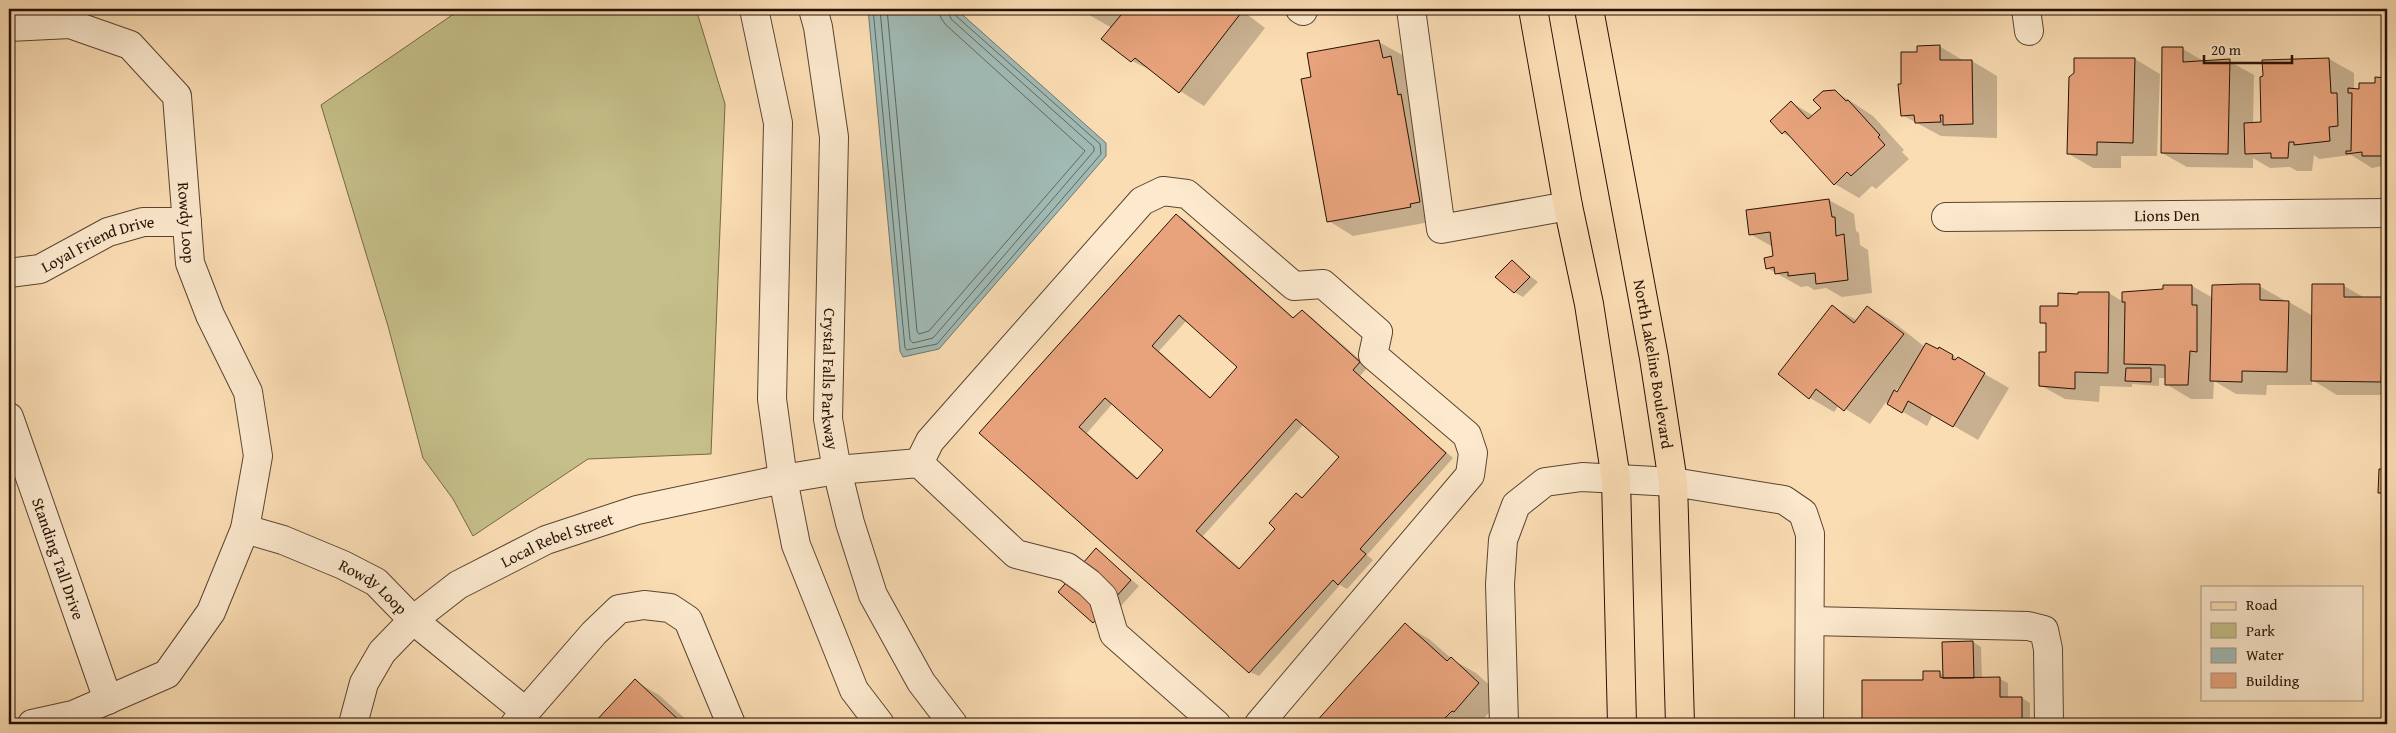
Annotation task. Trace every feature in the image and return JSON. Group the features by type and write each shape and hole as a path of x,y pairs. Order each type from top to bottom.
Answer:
{"main road":[{"path":"1533,9 1568,206 1589,304 1616,479 1622,724"},
{"name":"North Lakeline Boulevard","path":"1589,9 1654,358 1673,482 1680,724"}],"street":[{"path":"754,9 778,123 772,399 783,479 796,545 846,672 854,690 880,724"},
{"name":"Crystal Falls Parkway","path":"813,9 818,27 834,138 828,419 837,470 850,523 873,595 921,682 953,724"},
{"path":"1411,9 1441,229 1568,206"},
{"name":"Rowdy Loop","path":"9,27 70,24 130,45 177,96 190,263 210,315 248,392 258,456 245,529 211,612 167,674 73,715 32,724"},
{"path":"1216,724 1114,634 1103,597 1089,583 1067,567 1016,554 919,463 930,441 1142,201 1163,192 1188,194 1294,286 1323,284 1378,332 1374,355 1467,435 1473,453 1470,475 1259,724"},
{"name":"Lions Den","path":"1946,217 2387,213"},
{"name":"Loyal Friend Drive","path":"9,274 40,269 108,232 143,222 187,222"},
{"name":"Standing Tall Drive","path":"9,416 108,700"},
{"name":"Local Rebel Street","path":"352,724 364,683 382,652 413,620 458,585 546,540 636,510 783,479 837,470 919,463"},
{"path":"1504,724 1500,584 1503,540 1516,505 1545,482 1582,477 1673,482 1784,500 1804,513 1810,534 1809,724"},
{"name":"Rowdy Loop","path":"245,529 284,540 343,565 376,582 413,620 521,718"},
{"path":"521,718 594,632 619,609 644,605 670,608 688,620 731,724"},
{"path":"1810,620 2028,626 2044,630 2048,649 2049,724"}],"green space":[{"path":"461,9 696,9 725,104 711,454 588,459 473,536 453,499 423,458 388,326 321,105"}],"water":[{"path":"868,9 956,9 1106,143 1106,156 939,349 903,357 900,351"}],"building":[{"path":"1079,9 1091,9 1086,15"},
{"path":"1126,9 1235,9 1241,13 1179,93 1135,58 1131,62 1101,39"},
{"path":"1379,40 1383,58 1391,56 1398,95 1401,94 1420,202 1410,204 1411,207 1327,222 1301,79 1311,77 1307,53"},
{"path":"1940,45 1940,60 1972,60 1973,124 1943,125 1943,115 1940,115 1941,122 1915,123 1914,115 1901,116 1898,84 1901,84 1901,52 1917,52 1917,46"},
{"path":"2162,47 2183,47 2183,62 2230,59 2228,154 2161,153"},
{"path":"2074,58 2135,58 2133,143 2097,142 2097,155 2067,154 2069,77 2074,73"},
{"path":"2329,58 2331,93 2337,93 2338,126 2329,127 2330,141 2294,145 2294,142 2289,142 2288,158 2271,158 2271,153 2245,154 2244,123 2261,122 2260,77 2263,76 2262,60"},
{"path":"2375,77 2387,78 2387,153 2382,153 2382,156 2362,156 2362,152 2346,154 2346,151 2351,151 2352,93 2348,93 2348,88 2359,89 2359,83 2375,83"},
{"path":"1835,90 1846,101 1848,100 1880,135 1878,137 1885,145 1851,176 1847,172 1834,185 1785,131 1782,134 1770,121 1791,101 1808,119 1821,108 1813,100 1823,91"},
{"path":"1829,199 1832,217 1835,217 1836,236 1844,234 1848,280 1816,284 1815,273 1788,276 1788,272 1775,274 1774,267 1766,269 1764,258 1773,256 1770,232 1749,235 1746,210"},
{"path":"1176,214 1293,318 1302,310 1360,362 1353,370 1446,453 1360,549 1366,554 1338,585 1333,580 1249,673 979,433","holes":["1179,315 1237,367 1210,398 1152,346","1105,398 1163,450 1137,479 1079,427","1296,419 1339,457 1302,498 1296,493 1269,523 1275,529 1239,569 1196,531"]},
{"path":"1512,260 1530,277 1514,293 1495,277"},
{"path":"2260,284 2260,300 2289,301 2287,372 2242,371 2242,382 2210,381 2212,285"},
{"path":"2312,284 2344,284 2344,297 2384,297 2383,315 2387,315 2387,350 2382,350 2381,382 2311,381"},
{"path":"2163,285 2192,285 2192,305 2197,305 2197,352 2190,351 2188,385 2165,385 2165,365 2124,364 2125,302 2122,302 2122,292 2163,289"},
{"path":"2078,292 2109,292 2108,373 2075,372 2075,389 2039,386 2039,352 2046,352 2046,323 2040,323 2040,306 2058,306 2058,293 2078,294"},
{"path":"1832,305 1854,323 1867,306 1904,334 1844,411 1816,389 1809,399 1778,374"},
{"path":"1926,343 1938,349 1939,347 1953,355 1952,359 1955,360 1958,357 1985,373 1953,427 1908,401 1902,413 1887,404 1894,390 1897,392"},
{"path":"2126,368 2151,368 2151,382 2125,381"},
{"path":"2382,456 2387,456 2387,523 2383,523 2384,493 2378,493 2379,469 2382,469"},
{"path":"1096,548 1131,580 1093,623 1058,592"},
{"path":"1405,623 1447,661 1451,657 1479,683 1454,712 1452,711 1439,724 1314,724"},
{"path":"1973,641 1974,678 1943,678 1942,642"},
{"path":"2386,644 2387,688 2384,688"},
{"path":"1923,671 1940,671 1940,677 1943,678 2000,677 2000,697 2022,697 2022,724 1862,724 1862,680 1923,680"},
{"path":"635,679 683,724 593,724"}]}
